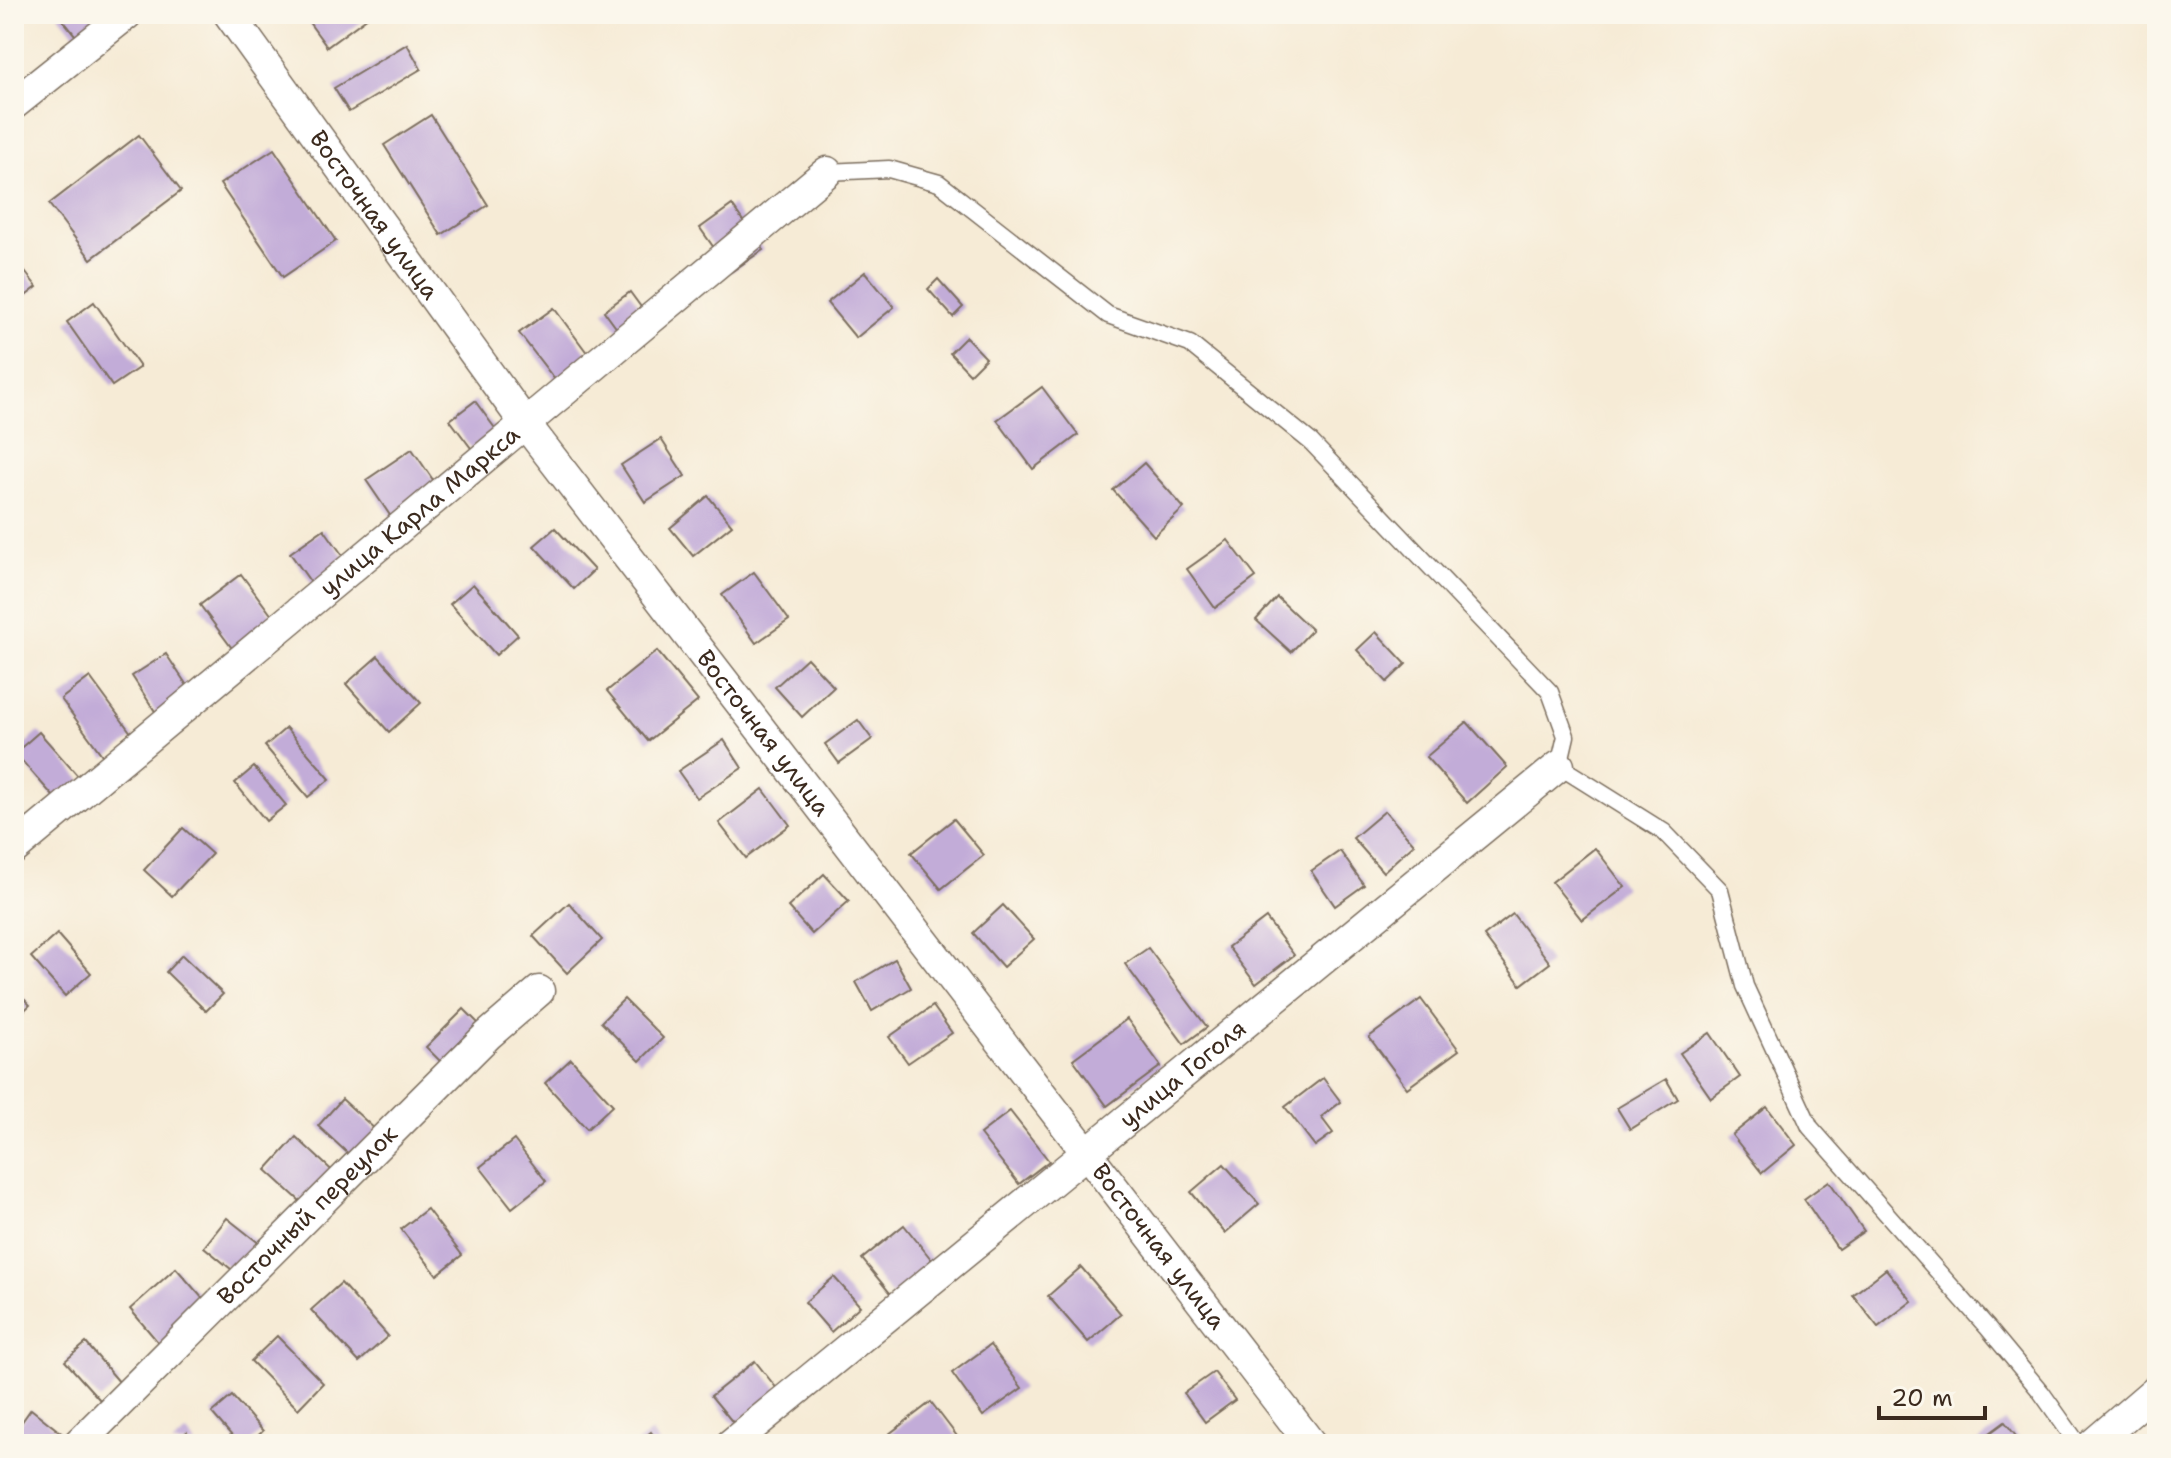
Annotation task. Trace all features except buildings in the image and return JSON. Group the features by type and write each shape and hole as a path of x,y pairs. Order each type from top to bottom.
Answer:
{"street":[{"path":"14,104 127,14"},
{"name":"Восточная улица","path":"229,14 524,422 1311,1444"},
{"name":"улица Карла Маркса","path":"14,849 827,172"},
{"name":"улица Гоголя","path":"731,1444 1559,766"},
{"name":"Восточный переулок","path":"78,1444 488,1035 539,991"},
{"path":"2093,1444 2157,1389"}],"lane":[{"path":"827,172 889,169 939,183 1108,315 1190,344 1311,442 1550,692 1566,736 1559,766 1664,832 1720,890 1745,986 1810,1127 1987,1327 2041,1392 2078,1444"}]}
